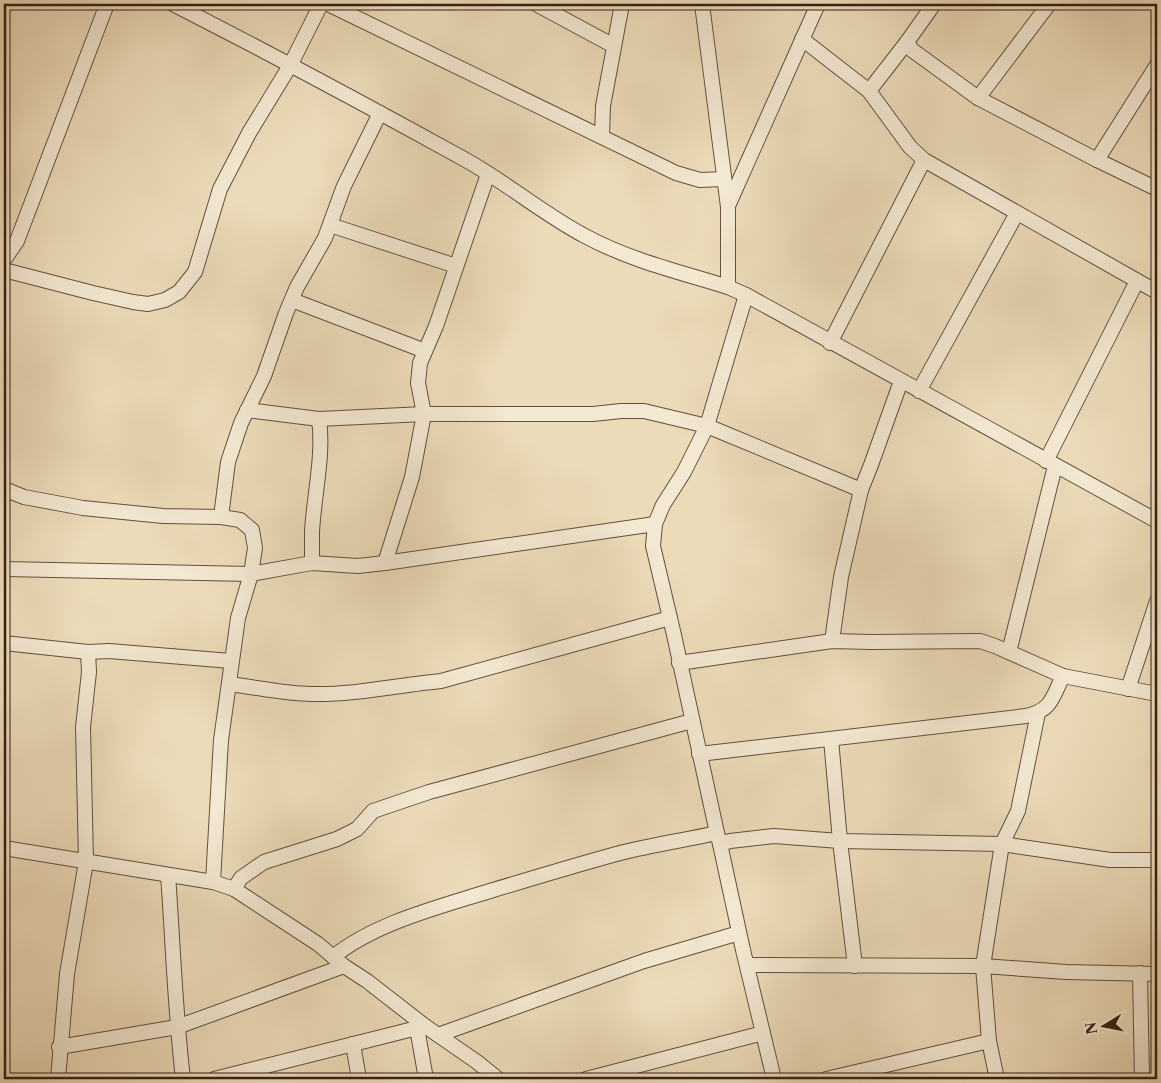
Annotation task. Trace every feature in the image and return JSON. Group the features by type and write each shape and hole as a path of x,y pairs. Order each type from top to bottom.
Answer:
{"street":[{"path":"4,260 17,241 107,4"},
{"path":"173,4 291,64 380,113 488,174 537,208 584,236 606,247 728,287 1157,521"},
{"path":"4,270 93,293 148,304 164,300 179,292 195,272 220,189 249,133 291,64 321,4"},
{"path":"328,4 676,173 700,180 724,178"},
{"path":"536,4 614,46"},
{"path":"602,137 604,106 622,4"},
{"path":"702,4 728,207 728,287"},
{"path":"728,207 818,4"},
{"path":"868,91 934,4"},
{"path":"978,98 1049,4"},
{"path":"802,39 868,91 910,147 924,160 1157,292"},
{"path":"907,42 912,50 978,98 1157,189"},
{"path":"1097,160 1157,65"},
{"path":"221,517 228,462 240,423 264,376 292,300 325,238 344,186 380,113"},
{"path":"830,343 924,160"},
{"path":"385,563 412,477 424,414 418,383 420,363 436,326 488,174"},
{"path":"919,391 1017,213"},
{"path":"330,225 456,266"},
{"path":"1009,652 1051,463 1137,281"},
{"path":"746,296 707,426 684,472 663,505 655,524 652,546 670,618 746,965 774,1079"},
{"path":"292,300 425,351"},
{"path":"832,641 841,577 860,490 871,465 900,380"},
{"path":"247,410 318,418 424,414 593,414 644,411 707,426 860,490"},
{"path":"312,563 312,532 318,480 320,432 318,418"},
{"path":"4,489 24,497 83,508 163,516 221,517 240,520 252,530 255,548 251,574 238,618 221,740 213,882"},
{"path":"4,569 251,574 312,563 358,566 385,563 655,524"},
{"path":"1128,689 1157,601"},
{"path":"228,684 317,694 371,691 441,681 670,618"},
{"path":"679,663 832,641 980,641 1063,676 1157,694"},
{"path":"4,643 88,652 109,651 231,661"},
{"path":"58,1079 67,974 86,862 83,727 89,672 88,652"},
{"path":"699,754 1026,716 1038,713 1048,706 1063,676"},
{"path":"997,1079 989,1041 983,966 1002,844 1018,811 1038,713"},
{"path":"234,889 241,878 264,862 337,839 357,829 373,811 429,792 692,721"},
{"path":"831,739 840,841 855,966"},
{"path":"60,1047 177,1027 339,962 345,948 402,920 439,906 622,853 719,838 774,836 840,841 1002,844 1110,860 1157,860"},
{"path":"4,848 213,882 234,889 311,940 367,981 421,1027 438,1035 498,1079"},
{"path":"168,875 177,1027 183,1079"},
{"path":"438,1035 644,961 739,933"},
{"path":"746,965 983,966 1066,972 1157,974"},
{"path":"1140,973 1142,1079"},
{"path":"214,1079 421,1027"},
{"path":"421,1027 426,1079"},
{"path":"586,1079 763,1033"},
{"path":"826,1079 989,1041"},
{"path":"353,1044 359,1079"}]}
